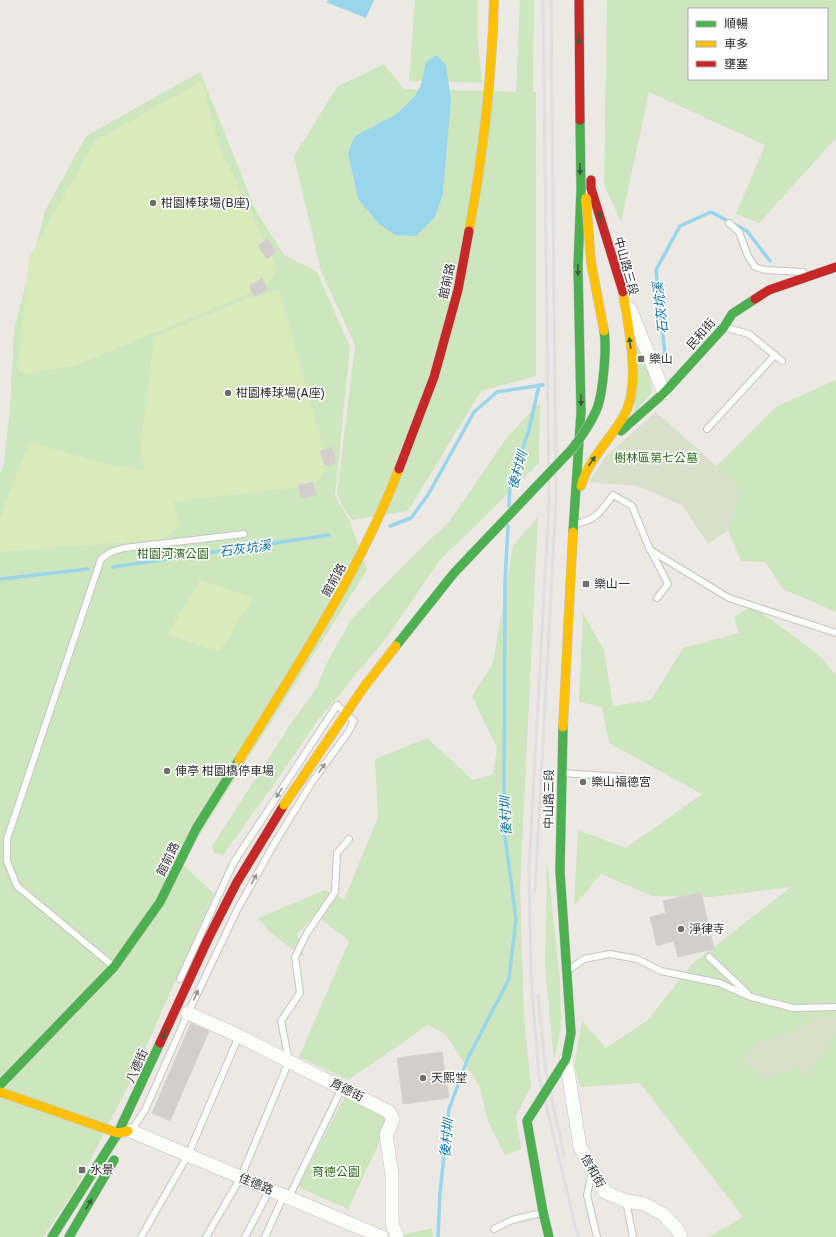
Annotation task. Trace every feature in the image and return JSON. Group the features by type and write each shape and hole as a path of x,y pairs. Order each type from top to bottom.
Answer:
{"street":[{"name":"館前路","path":"0,1085 114,967 160,902 196,829 312,642 354,569 386,503 434,377 458,290 474,199 491,71 494,0"},
{"name":"中山路三段","path":"543,1212 526,1129 527,1121 566,1059 571,1033 560,872 561,773 573,524 581,412 578,266 581,189 579,0"},
{"name":"中山路三段","path":"573,524 585,472 591,461 623,418 629,406 633,388 633,371 623,292 591,188 591,173"},
{"path":"586,198 581,189 591,188"},
{"path":"586,198 591,188"},
{"name":"八德街","path":"124,1142 124,1132 208,939 229,898 284,805 364,687 454,573 572,449 586,431 592,419 598,405 602,382 605,334 602,312 591,262 586,198"},
{"name":"民和街","path":"602,448 664,393 724,327 732,314 769,290 836,267"},
{"path":"623,292 664,393"},
{"name":"八德街","path":"52,1237 66,1213 124,1132 179,1020 229,898"},
{"name":"育德街","path":"188,1013 290,1061 389,1112 393,1116 386,1135 392,1175 392,1223 396,1237"},
{"name":"信和街","path":"566,1059 580,1147 605,1192 626,1201 644,1204 663,1214 677,1229 681,1237"},
{"path":"0,1092 124,1132"},
{"name":"佳德路","path":"124,1132 188,1155 382,1237"},
{"path":"69,1237 117,1154"},
{"path":"543,1212 549,1237"},
{"path":"49,1237 66,1213"}],"lane":[{"path":"729,223 738,232 748,256 755,267 765,270 815,273"},
{"path":"724,327 749,334 782,362"},
{"path":"707,429 775,355"},
{"path":"573,524 589,521 598,514 613,495 632,506 650,550 668,584 657,598"},
{"path":"114,967 17,886 7,861 7,839 101,559 111,552 124,548 244,534"},
{"path":"650,550 728,598 836,633"},
{"path":"124,1132 146,1110 188,1013 237,910 273,846 312,782 349,731 354,721 337,705 234,862 176,987"},
{"path":"561,773 622,777"},
{"path":"206,1237 241,1177 290,1061 281,1021 300,993 294,957 307,933 335,892 337,853 349,840"},
{"path":"566,972 584,959 610,954 637,959 661,971 719,983 751,997 793,1008 836,1007"},
{"path":"709,957 751,997"},
{"path":"141,1237 188,1155 239,1036"},
{"path":"124,1132 124,1107 149,1050"},
{"path":"265,1237 342,1088"},
{"path":"593,1171 587,1195 597,1237"},
{"path":"244,1237 270,1189"},
{"path":"626,1201 633,1237"},
{"path":"494,1229 512,1220 543,1212"}],"green space":[{"path":"415,0 478,0 478,42 482,83 409,81"},
{"path":"520,0 534,0 533,92 536,92 536,376 481,391 408,511 352,520 344,509 337,494 355,345 321,271 294,156 337,87 384,64 404,89 516,92"},
{"path":"607,0 836,0 836,138 759,223 736,214 765,145 649,92 621,222 604,184"},
{"name":"柑園河濱公園","path":"200,72 256,211 284,255 317,272 350,347 335,496 350,522 367,570 182,863 214,894 135,1072 77,1187 43,1237 0,1237 0,473 4,464 10,407 14,330 45,211 86,136"},
{"name":"柑園棒球場(B座)","path":"202,81 220,148 274,260 275,267 272,278 264,285 248,294 74,366 24,374 18,370 29,258 95,141"},
{"name":"柑園棒球場(A座)","path":"279,290 328,465 315,485 174,502 179,526 164,539 0,552 0,518 29,442 115,466 145,470 140,450 154,337 246,299"},
{"path":"634,339 648,371 652,392 634,414"},
{"path":"836,380 836,612 783,589 765,562 741,561 728,530 740,490 716,467 777,406"},
{"path":"540,403 539,463 439,561 387,637 318,720 223,855 214,853 212,846 292,722 317,687 327,662 352,618 423,546 448,523 508,436"},
{"name":"樹林區第七公墓","path":"656,412 711,461 740,490 728,530 708,544 682,505 637,486 589,482 606,456"},
{"path":"538,517 520,889 524,1015 531,1086 516,1116 521,1149 505,1155 488,1121 479,1085 445,1034 428,1025 348,1080 299,1057 349,941 316,915 297,934 305,958 272,934 258,918 325,890 344,900 378,817 375,759 427,738 473,780 493,774 497,748 472,696 493,663 513,545"},
{"path":"200,580 253,598 220,651 167,635"},
{"path":"752,606 818,654 836,675 836,1237 708,1237 743,1217 640,1083 580,1087 574,1066 582,1021 606,1048 648,1020 692,964 791,887 711,897 652,896 601,874 574,906 578,830 626,848 702,794 609,743 602,707 579,702 583,613 604,650 613,706 651,700 683,648 739,633 734,617"},
{"path":"547,859 560,981 561,1027 554,1061 545,966"},
{"path":"820,1016 836,1017 836,1033 807,1077 795,1068 765,1079 743,1061 754,1044 794,1031"},
{"name":"育德公園","path":"346,1094 387,1114 389,1122 348,1209 298,1187"},
{"path":"432,1228 433,1237 405,1237 401,1235"}],"water":[{"path":"329,0 374,0 366,18 326,2"},
{"path":"437,55 446,65 451,99 443,194 435,217 416,236 395,235 379,224 358,199 348,153 355,136 397,114 415,96 421,85 426,62"}],"building":[{"path":"267,239 276,252 267,259 258,246"},
{"path":"262,278 268,289 255,297 249,286"},
{"path":"332,447 336,463 325,466 320,451"},
{"path":"313,482 316,495 301,498 298,485"},
{"name":"淨律寺","path":"701,892 714,949 678,957 674,941 657,946 650,917 666,913 663,901"},
{"path":"191,1023 209,1031 170,1121 152,1113"},
{"name":"天熙堂","path":"442,1052 449,1098 403,1104 397,1058"}],"waterway":[{"name":"石灰坑溪","path":"666,364 656,270 680,226 711,212 747,231 770,261"},
{"name":"後村圳","path":"509,506 510,485 529,430 539,385"},
{"name":"石灰坑溪","path":"390,526 411,518 428,495 474,412 497,392 543,385"},
{"name":"後村圳","path":"438,1237 440,1193 449,1109 468,1058 509,979 516,919 504,829 505,582 508,526"},
{"name":"石灰坑溪","path":"113,567 329,535"},
{"name":"石灰坑溪","path":"0,579 88,569"}],"railway":[{"path":"543,0 549,502 529,869 531,977 539,1076 578,1237"},
{"path":"535,891 556,500 551,0"},
{"path":"538,995 546,1072 564,1155"}],"traffic: fast":[{"path":"573,532 581,412 578,266 581,189 580,120"},
{"path":"621,431 664,393 724,327 732,314 755,299"},
{"path":"396,646 454,573 572,449 583,434 596,412 600,399 605,358 604,331"},
{"path":"558,1072 566,1059 571,1033 560,872 563,727"},
{"path":"0,1085 114,967 160,902 196,829 239,760"},
{"path":"52,1237 118,1133 160,1043"},
{"path":"543,1212 527,1121 558,1072"},
{"path":"69,1237 114,1160"},
{"path":"543,1212 549,1237"}],"traffic: slow":[{"path":"469,231 479,174 486,116 494,0"},
{"path":"586,198 591,262 604,331"},
{"path":"581,486 589,467 622,419 628,406 632,391 632,357 623,292"},
{"path":"239,760 305,654 346,582 383,508 399,469"},
{"path":"563,727 573,532"},
{"path":"284,805 364,687 396,646"},
{"path":"0,1092 118,1133 128,1131"}],"traffic: jam":[{"path":"579,0 580,120"},
{"path":"591,180 591,188 623,292"},
{"path":"399,469 434,377 458,290 469,231"},
{"path":"755,299 769,290 836,267"},
{"path":"160,1043 208,939 237,882 284,805"}],"place":[{"name":"柑園棒球場(B座)","path":"153,203"},
{"name":"樂山","path":"641,359"},
{"name":"柑園棒球場(A座)","path":"228,393"},
{"name":"樂山一","path":"586,584"},
{"name":"俥亭 柑園橋停車場","path":"167,771"},
{"name":"樂山福德宮","path":"583,782"},
{"name":"淨律寺","path":"681,929"},
{"name":"天熙堂","path":"423,1078"},
{"name":"水景","path":"82,1170"}]}
